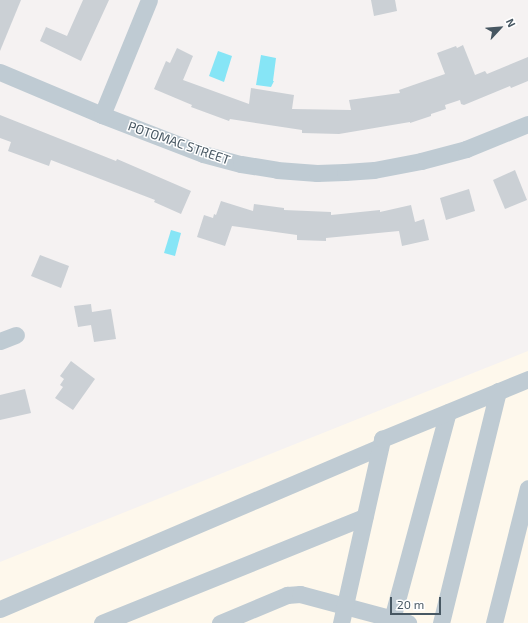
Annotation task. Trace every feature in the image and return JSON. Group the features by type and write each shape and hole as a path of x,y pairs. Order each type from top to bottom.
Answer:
{"street":[{"path":"102,115 149,0"},
{"name":"POTOMAC STREET","path":"0,72 102,115 203,154 255,167 317,173 374,170 421,161 466,149 528,124"},
{"path":"0,341 16,335"},
{"path":"343,615 382,439 528,379"},
{"path":"441,623 498,391"},
{"path":"392,619 448,412"},
{"path":"0,609 380,447"},
{"path":"494,623 528,488"},
{"path":"102,623 364,517"},
{"path":"220,623 287,596 300,594 343,615 392,619 408,623"}],"shaded area":[{"path":"528,351 528,623 0,623 0,562"}],"water":[{"path":"218,51 232,56 224,82 209,76"},
{"path":"261,55 276,58 274,81 271,87 256,85"},
{"path":"171,230 181,233 175,256 164,253"}],"building":[{"path":"0,0 21,0 0,51"},
{"path":"83,0 109,0 81,61 40,41 46,27 67,36"},
{"path":"371,0 395,0 397,11 374,16"},
{"path":"463,45 475,75 485,71 487,74 528,57 528,81 511,88 510,86 464,105 461,104 460,100 445,105 446,109 410,123 339,134 302,133 302,130 230,119 229,121 191,107 192,105 154,89 166,61 170,63 177,48 193,56 183,80 249,104 251,88 294,95 292,109 351,110 349,100 400,93 399,90 445,74 437,53"},
{"path":"0,115 116,161 117,159 191,191 181,214 154,202 155,200 51,160 49,166 8,151 11,142 0,138"},
{"path":"515,170 527,200 505,209 493,180"},
{"path":"469,189 475,211 446,220 440,198"},
{"path":"221,201 253,211 254,204 284,208 284,210 331,212 331,215 380,210 380,212 411,205 415,222 424,219 429,240 402,246 399,231 326,238 326,241 297,240 297,235 232,226 225,246 197,237 204,215 213,218 214,214 216,215"},
{"path":"40,255 69,266 61,288 31,276"},
{"path":"91,304 92,312 111,309 116,339 94,342 91,325 78,327 74,306"},
{"path":"71,361 95,379 73,410 55,398 63,387 60,385 64,379 60,376"},
{"path":"25,389 31,413 0,420 0,395"}]}
